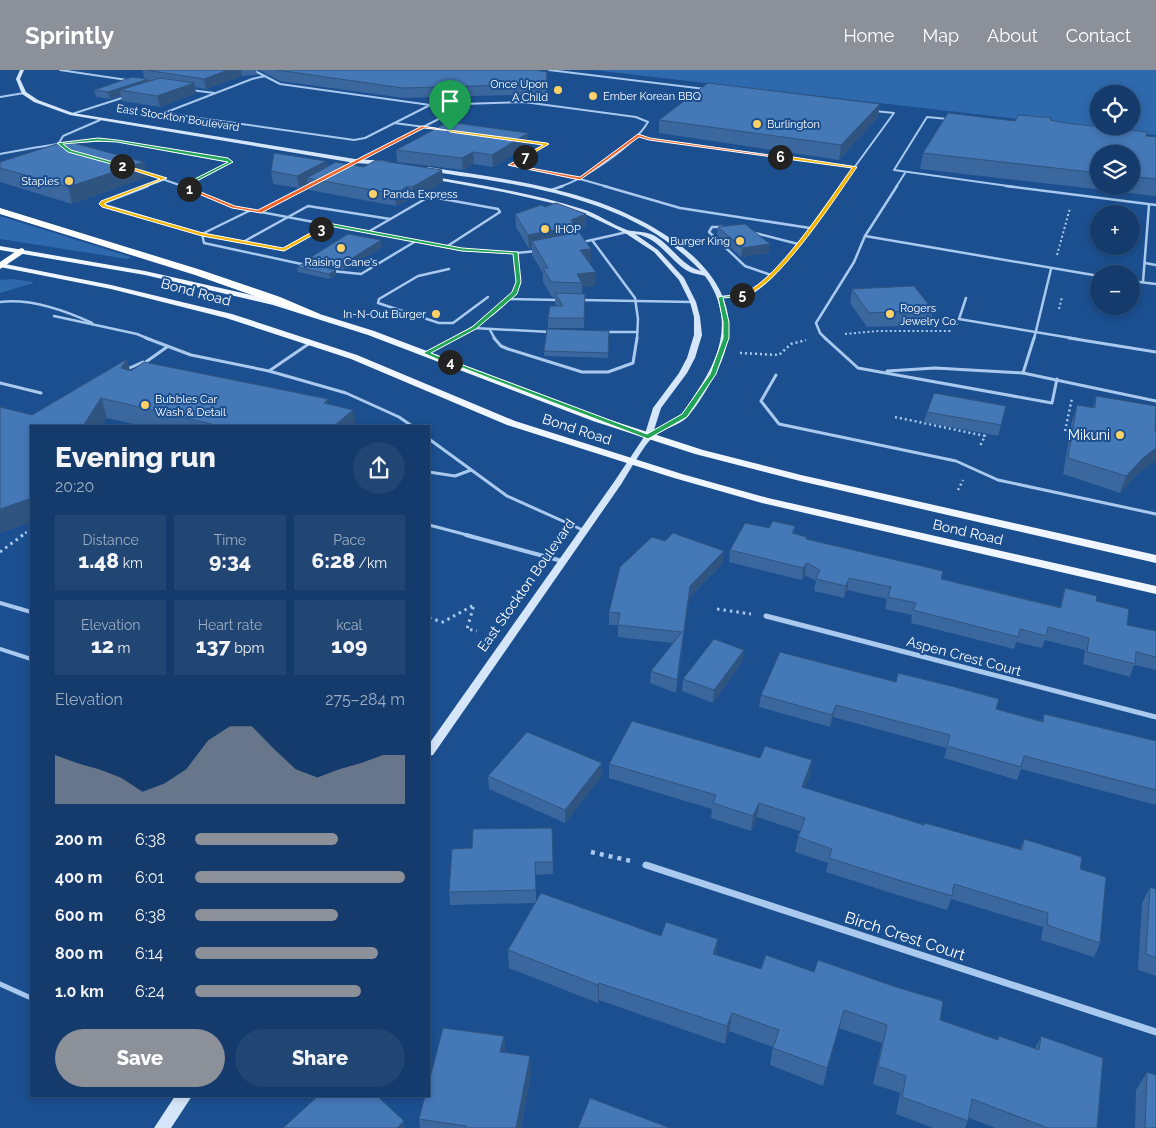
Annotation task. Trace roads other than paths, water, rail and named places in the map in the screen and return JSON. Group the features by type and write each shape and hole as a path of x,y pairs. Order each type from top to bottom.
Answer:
{"highway":[{"path":"0,211 208,276 315,314"},
{"path":"0,266 21,252"}],"main road":[{"name":"Bond Road","path":"0,248 90,263 205,286 315,314 426,353 648,437 800,478 1156,559"},
{"name":"Bond Road","path":"0,266 166,299 229,316 354,357 510,423 631,462 766,501 1156,590"}],"street":[{"path":"22,70 18,79 24,93"},
{"name":"East Stockton Boulevard","path":"24,93 45,106 100,120 355,161 395,163"},
{"name":"East Stockton Boulevard","path":"355,161 382,170"},
{"name":"East Stockton Boulevard","path":"422,168 551,190 594,203 627,216 654,230 677,246 709,275 717,287 726,322 726,338 713,374 685,415 648,437"},
{"name":"East Stockton Boulevard","path":"419,176 503,190 554,202 583,211 628,232 656,251 682,278 693,302 697,317 698,335 683,373 657,408 648,437 564,561 430,751"},
{"path":"628,232 649,235 665,246 690,269 709,275"},
{"name":"Aspen Crest Court","path":"766,616 1156,717"},
{"name":"Birch Crest Court","path":"646,865 1156,1032"},
{"path":"162,1128 183,1097"}],"lane":[{"path":"60,70 134,82"},
{"path":"247,70 255,71 280,84 430,104 524,102 643,118 648,122 648,126 638,135 580,179 551,190"},
{"path":"549,70 706,90"},
{"path":"264,76 164,113 348,140 366,138 430,104"},
{"path":"188,90 214,93"},
{"path":"0,97 24,93"},
{"path":"72,114 126,97"},
{"path":"341,168 468,104"},
{"path":"720,297 749,294 765,283 798,244 894,113 874,110"},
{"path":"956,120 927,117 894,170 905,174 1156,205"},
{"path":"59,143 63,136 100,120"},
{"path":"394,123 443,130"},
{"path":"638,135 649,139 854,167"},
{"path":"0,154 59,143 98,140 117,141 231,162 184,186"},
{"path":"522,141 547,144 510,165 580,179 680,208 810,228"},
{"path":"59,143 64,147"},
{"path":"140,171 165,178 234,207 259,212 416,241 489,252 516,253 540,250"},
{"path":"905,174 864,236 854,262 816,323 820,333 858,368 1052,403 1057,379"},
{"path":"165,178 101,204 202,234 284,250 328,225"},
{"path":"259,212 318,181"},
{"path":"368,232 425,198 432,197 498,209 500,212 446,246"},
{"path":"1143,282 1149,204"},
{"path":"243,242 304,207 314,205 390,219"},
{"path":"202,234 251,210"},
{"path":"730,228 712,227 709,232 745,266 771,275"},
{"path":"749,231 798,244"},
{"path":"575,243 628,232"},
{"path":"202,234 204,243 309,266"},
{"path":"864,236 1051,270 1090,275"},
{"path":"490,330 500,345 568,371 595,373 622,369 633,363 638,332 637,302 592,240"},
{"path":"328,270 347,274 361,274 416,241"},
{"path":"426,353 474,328 515,293 519,282 516,253"},
{"path":"1145,264 1156,265"},
{"path":"449,269 418,276 379,299 378,303 447,324 453,323 488,297"},
{"path":"1023,373 1036,332 1051,270"},
{"path":"1140,282 1156,284"},
{"path":"508,298 568,300"},
{"path":"966,298 958,319 1156,352"},
{"path":"578,300 693,302"},
{"path":"0,302 25,302 75,314 96,325"},
{"path":"54,316 137,334 191,355 269,371 346,393 399,417 410,425"},
{"path":"474,328 558,332"},
{"path":"598,332 638,332"},
{"path":"269,371 312,342"},
{"path":"120,372 143,362 167,346"},
{"path":"142,370 143,362"},
{"path":"880,372 936,368 1023,373 1156,401"},
{"path":"776,375 761,401 779,424 956,461 998,480 1156,514"},
{"path":"0,383 41,392"},
{"path":"430,440 507,496 585,530"},
{"path":"430,472 455,476 471,470"},
{"path":"430,525 564,561"},
{"path":"0,603 30,612"},
{"path":"0,649 30,659"},
{"path":"0,984 30,998"}],"place":[{"name":"Once Upon A Child","path":"558,90"},
{"name":"Ember Korean BBQ","path":"593,96"},
{"name":"Burlington","path":"757,124"},
{"name":"Staples","path":"69,181"},
{"name":"Panda Express","path":"373,194"},
{"name":"IHOP","path":"545,229"},
{"name":"Burger King","path":"740,241"},
{"name":"Raising Cane's","path":"341,248"},
{"name":"In-N-Out Burger","path":"436,314"},
{"name":"Rogers Jewelry Co.","path":"890,314"},
{"name":"Bubbles Car Wash & Detail","path":"145,405"},
{"name":"Mikuni","path":"1120,435"}]}
